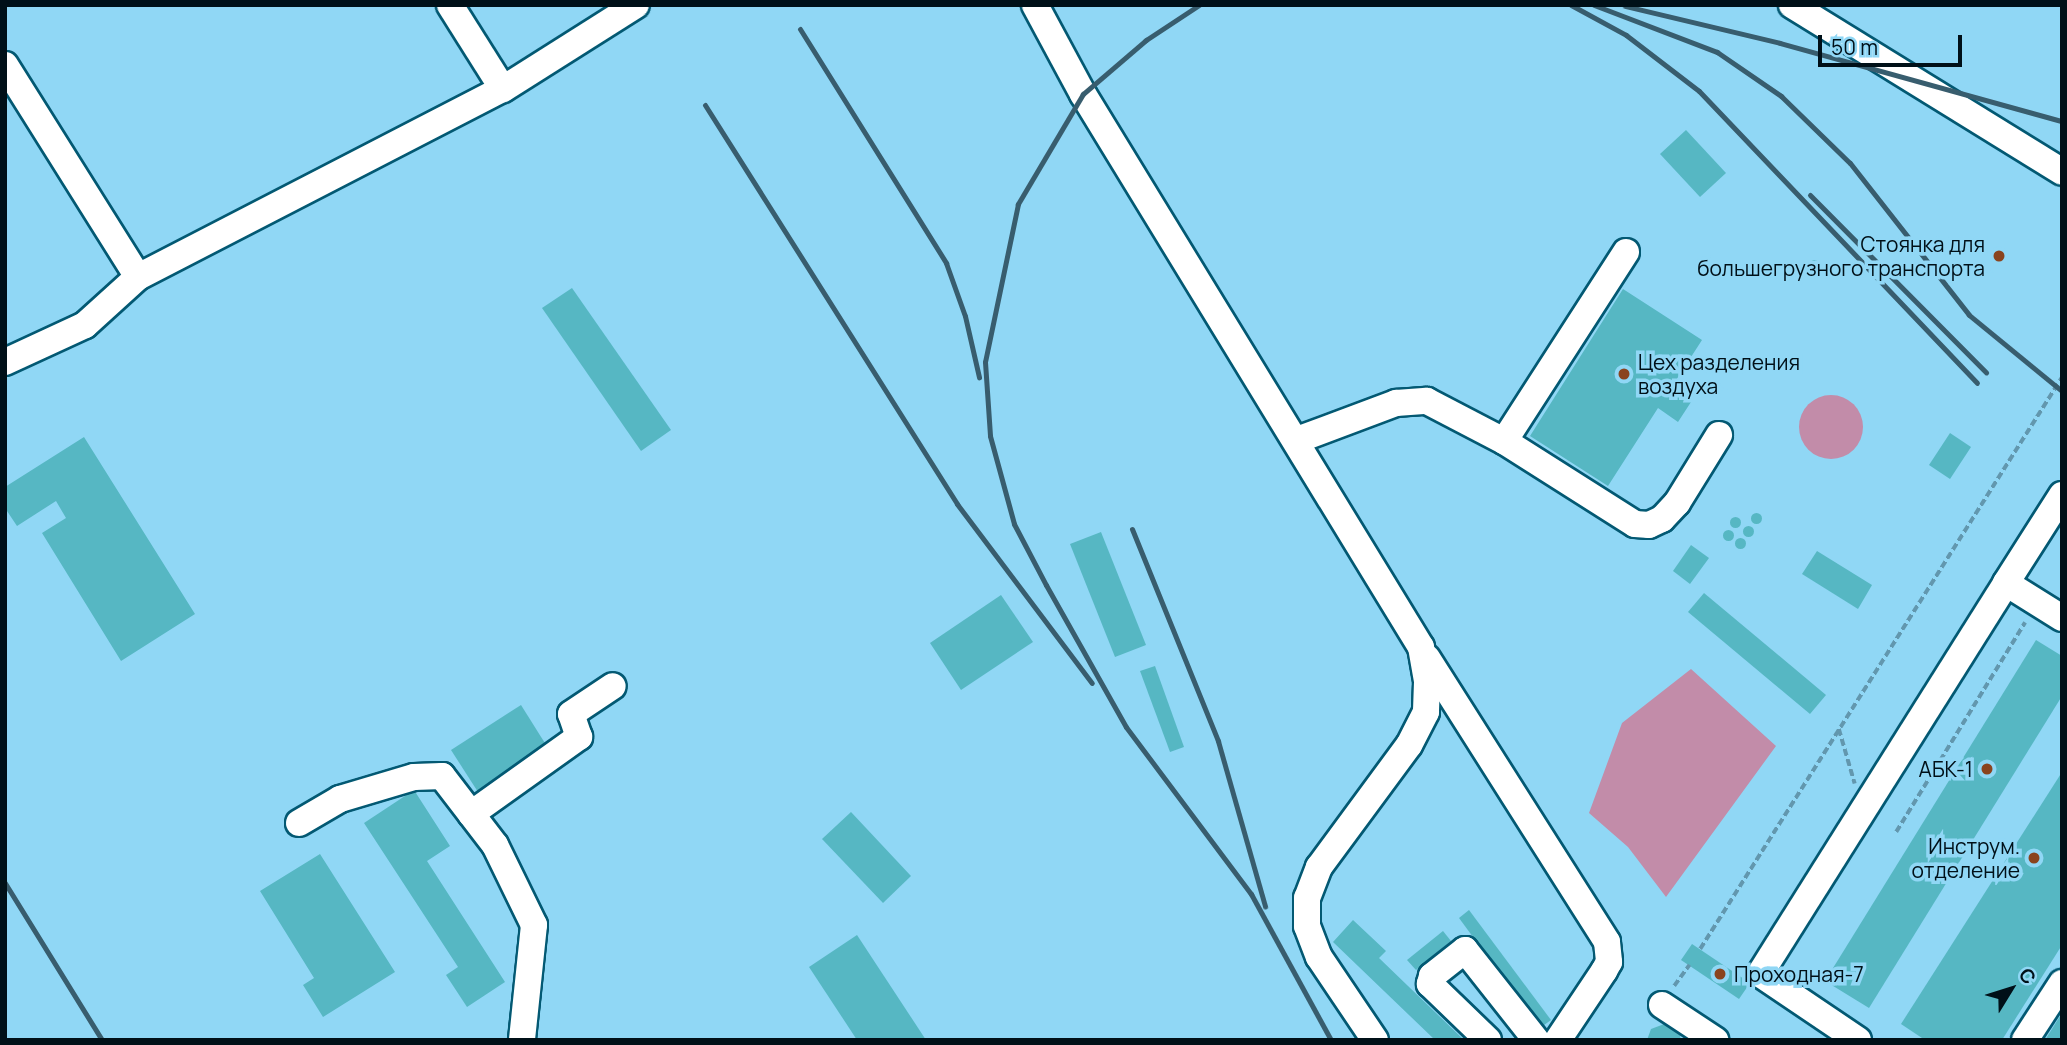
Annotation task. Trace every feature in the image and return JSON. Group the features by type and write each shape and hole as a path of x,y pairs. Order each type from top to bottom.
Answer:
{"street":[{"path":"450,5 503,89"},
{"path":"5,362 85,325 138,277 503,89 636,5"},
{"path":"1035,5 1083,94 1297,440 1420,647 1607,942 1609,962 1558,1040"},
{"path":"1792,5 2062,172"},
{"path":"5,65 138,277"},
{"path":"1504,440 1626,252"},
{"path":"1297,440 1396,403 1427,401 1504,440 1635,524 1649,525 1662,519 1676,503 1719,435"},
{"path":"1858,1040 1760,974 2062,495"},
{"path":"2006,583 2062,618"},
{"path":"1375,1040 1319,957 1307,926 1307,898 1319,867 1409,745 1426,712 1427,682 1420,647"},
{"path":"471,814 579,737 571,714 613,686"},
{"path":"299,823 340,799 414,777 442,776 495,845 534,925 522,1040"},
{"path":"1488,1040 1430,984 1432,976 1465,950 1536,1040"},
{"path":"2025,1040 2062,983"},
{"path":"1662,1004 1715,1040"}],"path":[{"path":"1700,949 2062,377"},
{"path":"1896,832 2037,602"},
{"path":"1839,729 1863,811"}],"shaded area":[{"path":"1831,395 1849,401 1857,409 1863,427 1857,445 1849,453 1831,459 1813,453 1805,445 1799,427 1805,409 1813,401"},
{"path":"1691,669 1776,746 1666,897 1628,847 1589,813 1622,723"}],"building":[{"path":"1686,130 1726,173 1700,197 1660,154"},
{"path":"1814,260 1818,261 1818,269 1814,270 1810,269 1809,265 1810,261"},
{"path":"1786,269 1790,270 1790,278 1786,279 1782,278 1781,274 1782,270"},
{"path":"572,288 671,430 641,451 542,308"},
{"name":"Цех разделения воздуха","path":"1623,289 1702,340 1671,388 1691,402 1678,422 1658,408 1608,486 1530,436"},
{"path":"1950,433 1971,447 1950,479 1929,465"},
{"path":"84,437 195,614 121,661 42,533 66,518 56,501 17,526 5,508 5,487"},
{"path":"1756,513 1760,514 1760,522 1756,523 1752,522 1751,518 1752,514"},
{"path":"1735,517 1739,518 1739,526 1735,527 1731,526 1730,522 1731,518"},
{"path":"1748,526 1752,527 1752,535 1748,536 1744,535 1743,531 1744,527"},
{"path":"1728,530 1732,531 1732,539 1728,540 1724,539 1723,535 1724,531"},
{"path":"1101,532 1146,645 1115,657 1070,544"},
{"path":"1740,538 1744,539 1744,547 1740,548 1736,547 1735,543 1736,539"},
{"path":"1691,545 1709,558 1690,584 1673,571"},
{"path":"1817,551 1872,585 1858,609 1802,574"},
{"path":"1704,593 1826,695 1810,714 1688,612"},
{"path":"1001,595 1033,642 961,690 930,643"},
{"name":"АБК-1","path":"2036,640 2062,656 2062,696 1869,1008 1825,981"},
{"path":"1155,666 1184,747 1170,752 1140,671"},
{"path":"521,705 548,748 478,792 451,750"},
{"name":"Инструм. отделение","path":"2062,772 2062,945 2002,1040 1925,1040 1901,1024"},
{"path":"414,790 450,846 427,861 505,982 467,1007 446,975 458,967 364,823"},
{"path":"851,812 911,876 883,903 822,839"},
{"path":"320,854 395,972 323,1017 303,985 314,978 260,891"},
{"path":"1469,910 1551,1020 1540,1028 1459,918"},
{"path":"1353,920 1386,951 1379,958 1464,1040 1435,1040 1333,942"},
{"path":"1443,931 1451,941 1416,970 1407,960"},
{"path":"857,935 926,1040 857,1040 809,967"},
{"name":"Проходная-7","path":"1692,944 1750,983 1739,999 1681,960"},
{"path":"2062,1013 2062,1040 2045,1040"},
{"path":"1667,1023 1679,1031 1681,1040 1647,1040 1651,1029"}],"railway":[{"path":"1199,5 1146,40 1083,94 1018,204 985,362 990,436 1014,524 1126,727 1251,894 1331,1040"},
{"path":"1571,5 1626,35 1699,91 1977,383"},
{"path":"1594,5 1717,52 1781,96 1850,163 1969,315 2062,391"},
{"path":"1625,6 1780,43 2062,121"},
{"path":"800,29 946,263 965,316 979,377"},
{"path":"705,105 957,504 1092,683"},
{"path":"1810,195 1986,372"},
{"path":"1132,529 1218,741 1265,906"},
{"path":"5,883 102,1040"}],"place":[{"name":"Стоянка для большегрузного транспорта","path":"1999,256"},
{"name":"Цех разделения воздуха","path":"1624,374"},
{"name":"АБК-1","path":"1987,769"},
{"name":"Инструм. отделение","path":"2034,858"},
{"name":"Проходная-7","path":"1720,974"}]}
